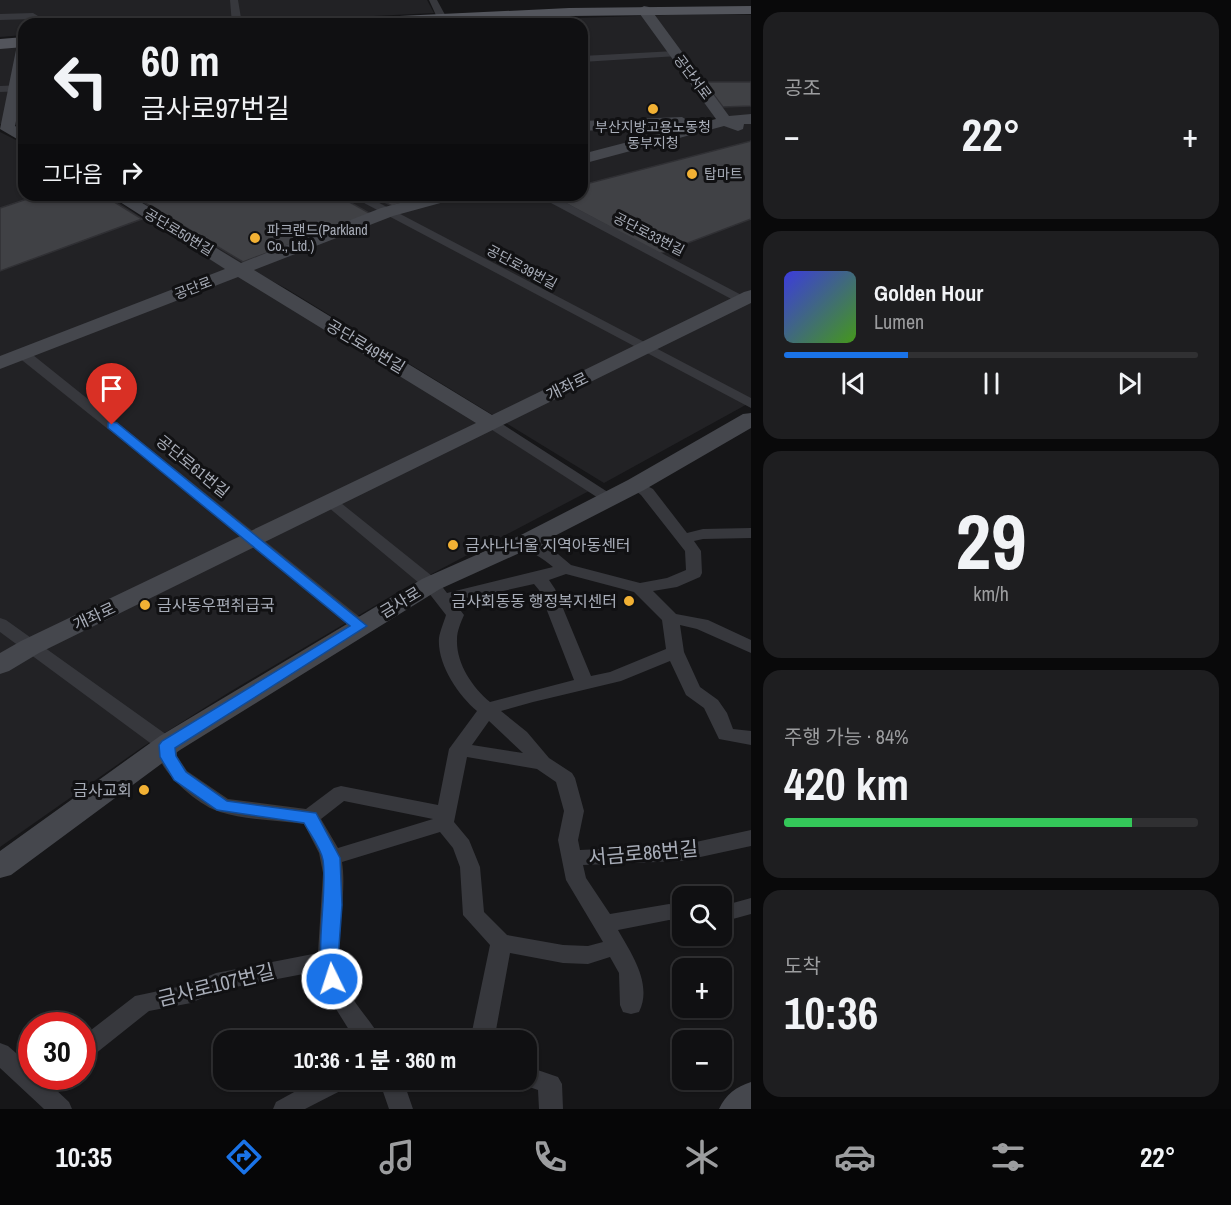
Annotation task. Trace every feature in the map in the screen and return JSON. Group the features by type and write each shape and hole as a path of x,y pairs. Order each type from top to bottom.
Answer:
{"main road":[{"path":"499,18 644,10 751,10"},
{"path":"0,44 18,43"}],"street":[{"path":"234,0 236,18"},
{"path":"433,0 442,18"},
{"name":"공단서로","path":"644,10 725,121"},
{"path":"0,17 33,16"},
{"path":"588,59 675,54"},
{"path":"0,89 18,88"},
{"path":"18,93 4,128 18,135"},
{"path":"588,126 751,120"},
{"path":"588,157 725,121 751,132"},
{"name":"공단로50번길","path":"127,201 240,270"},
{"path":"367,201 387,212"},
{"name":"공단로","path":"0,363 387,212 427,201"},
{"name":"공단로33번길","path":"554,201 747,297"},
{"name":"공단로39번길","path":"387,212 643,349"},
{"name":"공단로49번길","path":"240,270 491,423"},
{"name":"개좌로","path":"0,665 30,647 747,297"},
{"path":"643,349 751,404"},
{"name":"공단로61번길","path":"23,354 255,539"},
{"name":"금사로","path":"0,867 167,745 360,626 437,592 527,541 636,485 751,419"},
{"path":"491,423 609,498"},
{"path":"527,541 546,552 565,569 640,588 671,583 694,573 693,551 647,492 636,485"},
{"path":"330,502 437,592 455,615 448,637 450,660 472,697 520,737 543,763 565,778 574,811 568,840 576,880 604,924 630,973 631,1005"},
{"path":"684,539 703,534 751,533"},
{"path":"255,539 360,626"},
{"path":"437,592 537,578 565,569"},
{"path":"537,578 547,589 585,685"},
{"path":"640,588 670,618 702,624 751,647"},
{"path":"670,618 675,652 692,691 711,704 718,713 726,734 751,738"},
{"path":"0,624 167,745 168,757 180,776 223,806 310,817 341,793 445,818"},
{"path":"615,947 588,955 562,954 501,943 474,915 470,867 462,845 445,818 459,749 488,709 530,696 615,677 675,652"},
{"path":"459,749 543,763"},
{"path":"310,817 331,858 333,905 329,960 332,979 362,1030"},
{"path":"331,858 445,818"},
{"name":"서금로86번길","path":"570,858 682,853 751,838"},
{"path":"732,911 751,906"},
{"path":"604,924 672,912"},
{"path":"484,1030 501,943"},
{"name":"금사로107번길","path":"96,1040 143,1003 190,994 216,982 329,960"},
{"path":"0,1053 18,1065"},
{"path":"537,1080 550,1084 551,1109"},
{"path":"49,1090 60,1109"},
{"path":"285,1109 319,1090"},
{"path":"394,1090 401,1109"},
{"path":"737,1109 751,1097"}],"shaded area":[{"path":"0,0 427,0 434,13 335,18 18,18 18,36 0,37"},
{"path":"751,15 751,116 588,123 588,18 576,18"},
{"path":"18,46 18,126 0,124 0,47"},
{"path":"751,122 751,402 604,483 287,289 220,253 137,201 588,201 588,129"},
{"path":"0,132 18,141 18,201 117,201 153,225 471,416 589,491 403,589 228,693 144,746 0,847"}],"building":[{"path":"704,82 751,82 751,106 723,107"},
{"name":"탑마트","path":"751,141 751,219 659,254 561,201 588,201 588,183"},
{"path":"21,201 113,201 142,219 0,271 0,208"},
{"name":"파크랜드(Parkland Co., Ltd.)","path":"142,201 348,201 371,214 243,262"},
{"path":"382,201 410,201 392,206"}],"place":[{"name":"부산지방고용노동청 동부지청","path":"653,109"},
{"name":"탑마트","path":"692,174"},
{"name":"파크랜드(Parkland Co., Ltd.)","path":"255,238"},
{"name":"금사나너울 지역아동센터","path":"453,545"},
{"name":"금사회동동 행정복지센터","path":"629,601"},
{"name":"금사동우편취급국","path":"145,605"},
{"name":"금사교회","path":"144,790"}],"route":[{"path":"112,425 360,626 167,745 168,757 180,776 223,806 310,817 331,858 333,905 329,960 332,979"}]}
